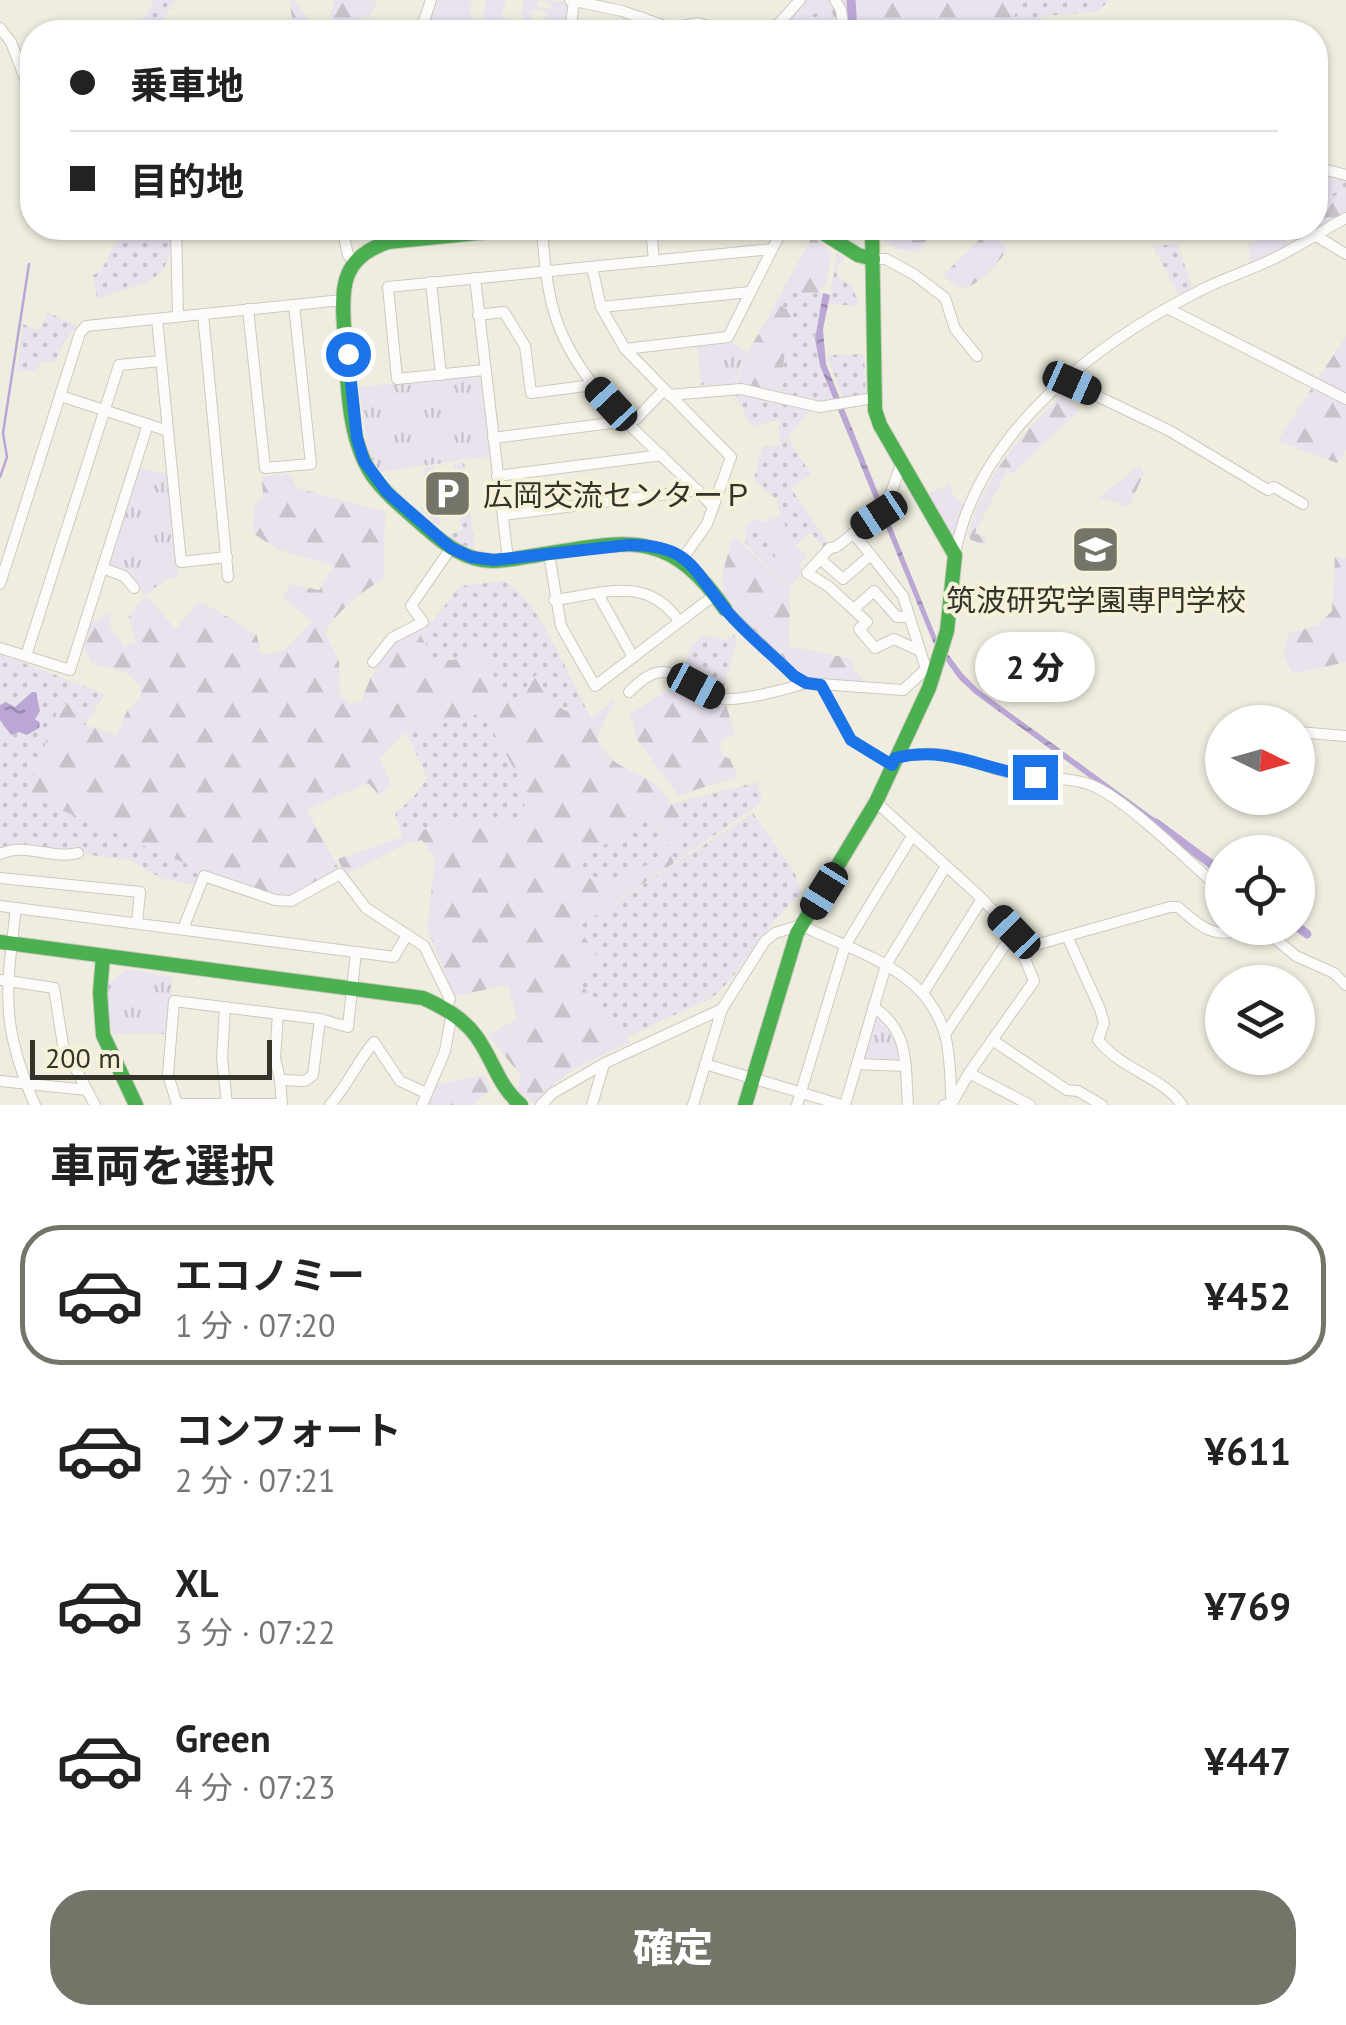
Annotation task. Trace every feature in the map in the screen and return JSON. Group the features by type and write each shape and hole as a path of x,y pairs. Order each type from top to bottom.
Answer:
{"street":[{"path":"572,0 649,20"},
{"path":"782,20 800,0"},
{"path":"0,28 11,42 20,66"},
{"path":"176,240 178,316"},
{"path":"345,240 348,255 354,261"},
{"path":"384,240 354,261 343,285 357,438 364,461 387,492 451,548 484,560 643,544 660,548 683,558 702,574 725,609 806,683 903,690 936,659"},
{"path":"543,240 546,271 562,335 593,385 713,507"},
{"path":"652,240 654,261"},
{"path":"624,349 728,336 777,240"},
{"path":"834,240 858,255 886,259 916,275 944,298 955,329 977,356"},
{"path":"872,240 873,398 880,425 955,555"},
{"path":"745,1105 802,925 876,802 929,688 949,621 955,555 966,513 987,471 1018,425 1064,380 1169,308 1284,254 1304,240"},
{"path":"1323,240 1346,254"},
{"path":"484,370 397,379 388,287 772,249"},
{"path":"592,266 602,307 624,349 732,457 706,524 683,558"},
{"path":"475,278 508,560"},
{"path":"431,282 441,375"},
{"path":"602,307 750,292"},
{"path":"0,584 80,333 86,326 342,300"},
{"path":"248,310 265,468 310,464 294,305"},
{"path":"1169,308 1346,399"},
{"path":"478,314 504,312 525,346 531,393 593,385"},
{"path":"203,314 228,576"},
{"path":"157,319 181,562 227,558"},
{"path":"26,656 119,365 161,360"},
{"path":"1064,380 1170,431 1268,490 1274,487 1303,504"},
{"path":"492,438 631,420 666,392 741,389 820,407 873,398"},
{"path":"60,396 168,431"},
{"path":"0,648 70,670 148,424"},
{"path":"498,476 662,455"},
{"path":"902,462 883,511 830,548 807,573 867,622 859,629 875,648 894,639 936,659"},
{"path":"502,515 698,490"},
{"path":"853,534 903,596 918,650"},
{"path":"373,662 392,638 423,622 410,606 451,548"},
{"path":"549,554 561,626 595,686 716,594"},
{"path":"820,559 844,579 870,555"},
{"path":"102,568 124,576 134,588"},
{"path":"854,609 874,591 897,616 908,617"},
{"path":"554,600 646,592 664,602 679,621"},
{"path":"598,594 633,657"},
{"path":"630,692 648,673 655,672 678,677 723,699 806,683"},
{"path":"821,685 851,740 893,762 918,752 936,753 985,763 1014,774 1091,785 1127,808 1205,876"},
{"path":"1315,733 1346,736"},
{"path":"876,802 1014,932 1034,981 950,1104"},
{"path":"797,1105 845,946 912,836"},
{"path":"0,854 16,850 54,857 78,853"},
{"path":"705,1064 843,1105 886,965 946,866"},
{"path":"182,929 204,876 275,900 291,901 340,874 356,900 418,940 429,953 450,999 444,1051 422,1105"},
{"path":"0,878 140,892 137,923"},
{"path":"923,993 982,899"},
{"path":"0,906 394,956 407,935"},
{"path":"1022,949 1170,906 1178,906 1205,930"},
{"path":"16,908 6,943 6,1028 35,1105"},
{"path":"693,1105 722,1009 765,941 775,933 802,925 911,979 923,993 945,1034 950,1104"},
{"path":"945,1034 1014,932"},
{"path":"1067,936 1100,1009 1104,1024 1098,1040 1110,1055 1131,1070 1174,1093 1182,1105"},
{"path":"6,943 423,998 448,1010 472,1031 500,1085 520,1105"},
{"path":"1283,945 1296,956 1334,972 1346,985"},
{"path":"278,1014 276,1058 282,1104 177,1104 168,1075 174,1000 278,1014 320,1020 348,1027 356,952"},
{"path":"103,956 103,1036 136,1105"},
{"path":"3,980 54,988 64,1046 95,1105"},
{"path":"225,1007 222,1058 228,1104"},
{"path":"874,1007 898,1028 908,1105"},
{"path":"542,1105 553,1093 604,1063 722,1009"},
{"path":"280,1080 305,1080 313,1075 320,1020"},
{"path":"992,1040 1067,1090 1075,1090 1102,1105"},
{"path":"330,1105 355,1075 374,1042 400,1081 426,1093"},
{"path":"592,1105 604,1063"},
{"path":"857,1064 905,1066"},
{"path":"969,1073 1014,1101 1030,1105"},
{"path":"0,1081 87,1090"},
{"path":"1068,1105 1075,1090"}],"green space":[{"path":"154,0 175,0 163,20 143,20"},
{"path":"290,0 295,0 309,20 292,20"},
{"path":"334,0 378,0 369,17 328,20"},
{"path":"436,0 473,0 469,9 473,20 429,20"},
{"path":"486,0 506,0 501,17 508,20 473,20 482,19"},
{"path":"524,0 539,0 538,6 550,9 552,3 541,0 571,2 569,20 545,20 547,12 536,9 530,20 523,20"},
{"path":"807,0 1018,0 1013,20 846,20 821,13 805,20 787,20"},
{"path":"1018,0 1107,0 1099,12 1013,20"},
{"path":"828,10 840,15 840,20 803,20 814,12"},
{"path":"1328,175 1346,180 1346,189 1328,200"},
{"path":"1346,189 1346,214 1328,224 1328,200"},
{"path":"117,240 172,240 161,271 142,284 97,299 93,275 101,271"},
{"path":"810,240 818,240 831,253 827,281 819,293 804,294 785,286"},
{"path":"885,240 926,240 917,253"},
{"path":"979,240 998,240 1008,250 970,286 954,285 943,275"},
{"path":"1286,240 1288,246 1250,265 1248,244"},
{"path":"1177,243 1193,289 1181,299 1153,247"},
{"path":"837,253 844,258 837,276 851,285 860,306 829,304"},
{"path":"785,286 804,294 823,293 815,339 819,366 834,401 818,402 778,392 793,314 776,303"},
{"path":"776,303 793,313 778,392 736,385 748,352"},
{"path":"47,312 77,326 55,362 41,361 37,370 17,372 23,324 39,331"},
{"path":"1346,336 1346,450 1337,463 1277,441"},
{"path":"730,341 747,353 735,384 701,385 697,344"},
{"path":"864,354 866,394 844,401 827,355"},
{"path":"477,375 481,379 491,456 380,472 368,451 359,387"},
{"path":"733,391 813,407 788,437 811,475 791,488 829,545 824,550 811,532 796,546 780,516 777,500 754,480 762,447 781,445 781,420 751,426"},
{"path":"1063,394 1079,410 1012,474 1007,471 975,533 988,539 985,545 971,540 968,534 975,513 994,475 1032,425"},
{"path":"464,462 475,549 447,535 462,531 453,464"},
{"path":"435,466 442,522 437,525 419,509 427,507 423,468"},
{"path":"1139,466 1144,473 1129,507 1099,497"},
{"path":"139,468 168,474 178,577 166,580 145,595 128,574 111,568 108,562"},
{"path":"289,473 297,488 385,512 384,579 351,602 325,632 339,661 340,695 351,704 361,702 392,643 416,627 434,660 454,660 477,644 510,706 537,674 552,701 570,712 592,718 615,699 597,738 603,749 615,762 658,787 683,823 675,840 666,845 674,863 578,927 599,959 578,981 631,1042 566,1075 537,1104 517,1092 521,1076 488,1035 517,1019 508,985 454,996 427,928 435,860 422,840 407,843 345,875 338,859 449,821 500,824 525,818 523,785 483,713 406,732 380,758 391,785 379,795 368,783 307,810 339,869 289,895 201,870 26,795 61,702 75,707 79,723 117,735 127,711 141,698 140,685 126,672 92,664 84,647 91,623 110,613 110,626 124,646 137,642 128,618 145,595 176,629 198,602 257,635 261,655 285,650 312,621 282,597 291,584 319,590 334,566 277,549 253,533 254,506 263,497 262,477","holes":["655,821 665,832 665,843 658,848 661,859 605,883 583,875 582,860 636,823"]},
{"path":"949,484 953,495 965,504 956,536 948,537 928,494"},
{"path":"780,516 796,546 807,555 795,582 778,562 761,523"},
{"path":"755,518 761,523 778,562 795,582 790,587 744,542 747,526"},
{"path":"733,536 790,587 789,646 852,659 853,669 862,677 861,683 810,679 795,672 724,604 722,575"},
{"path":"1335,556 1346,559 1346,662 1293,674 1283,654 1289,633 1318,625 1332,611"},
{"path":"505,581 518,591 543,624 592,719 552,705 510,706 476,644 454,660 434,660 416,627 433,621 460,586"},
{"path":"707,635 726,640 734,635 737,640 722,694 681,674 692,644"},
{"path":"0,654 105,694 85,725 79,723 27,794 201,870 195,885 163,879 131,860 82,854 0,853 0,720 10,731 27,735 40,723 34,719 32,692 15,707 6,702 0,705"},
{"path":"681,682 725,701 735,734 719,742 723,756 730,759 738,777 678,795 637,739 630,714"},
{"path":"483,712 523,785 526,818 500,824 449,821 402,837 395,813 412,799 427,778 406,732"},
{"path":"758,782 762,802 674,863 666,845 683,823 671,804"},
{"path":"753,813 794,872 803,893 777,918 712,998 626,1037 577,980 598,959 578,927"},
{"path":"655,821 665,833 661,859 604,884 582,875 582,860 636,823"},
{"path":"127,969 173,977 166,1034 113,1034 107,1011 108,984"},
{"path":"875,1015 895,1035 900,1064 863,1059"},
{"path":"484,1075 491,1089 473,1105 425,1105 431,1086"}],"water":[{"path":"823,293 830,295 823,329 826,364 937,639 979,690 1164,825 1161,830 975,694 958,678 933,642 820,366 815,339"},
{"path":"36,692 40,711 35,719 39,728 27,735 11,735 0,720 0,705 6,702 15,707"}],"waterway":[{"path":"851,0 852,20"},
{"path":"0,477 7,457 3,433 29,264"},
{"path":"1156,823 1205,859"}],"traffic: fast":[{"path":"408,240 373,248 354,264 345,285 343,311 352,422 363,459 378,482 441,540 465,555 499,561 597,546 644,546 684,564 725,609"},
{"path":"834,240 873,259"},
{"path":"745,1105 797,933 876,802 929,688 947,631 955,555 875,410 872,240"},
{"path":"0,942 423,998 471,1030 521,1105"},
{"path":"103,956 103,1035 136,1105"}],"place":[{"name":"広岡交流センターＰ","path":"448,494"},
{"name":"筑波研究学園専門学校","path":"1096,550"}],"route":[{"path":"348,354 357,438 364,461 387,492 451,548 484,560 643,544 672,552 702,574 725,609 794,676 821,685 851,740 892,765 895,758 918,752 936,753 1035,777"}]}
